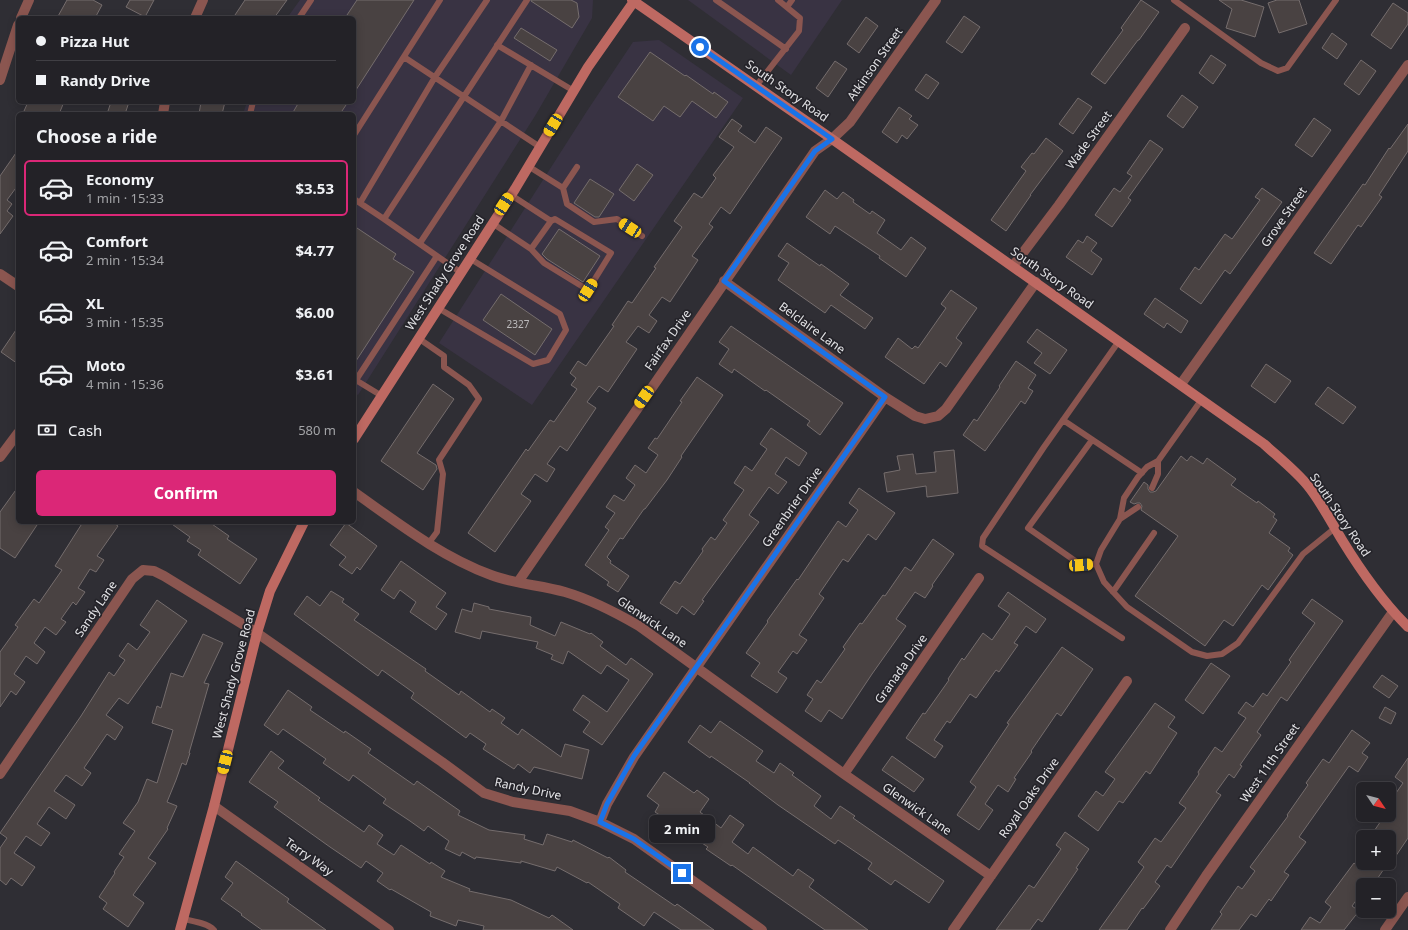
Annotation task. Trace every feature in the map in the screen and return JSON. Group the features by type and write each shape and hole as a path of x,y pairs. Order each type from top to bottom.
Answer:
{"main road":[{"name":"South Story Road","path":"634,0 1181,384 1264,444 1308,485 1336,528 1341,539 1367,577 1393,612 1408,626"},
{"name":"West Shady Grove Road","path":"356,436 492,222 511,195 588,67 634,0"},
{"name":"West Shady Grove Road","path":"180,930 214,806 257,633 270,591 303,524"}],"street":[{"path":"22,16 29,0"},
{"path":"196,16 203,0"},
{"name":"Atkinson Street","path":"832,139 850,122 936,0"},
{"name":"Wade Street","path":"1013,266 1059,205 1185,28"},
{"path":"0,80 16,31"},
{"name":"Grove Street","path":"1181,384 1408,65"},
{"name":"Fairfax Drive","path":"518,582 815,151 832,139"},
{"path":"0,274 16,285"},
{"name":"Belclaire Lane","path":"724,281 885,397"},
{"path":"885,397 915,416 925,419 938,416 946,409 1036,282"},
{"name":"Greenbrier Drive","path":"600,822 607,804 622,775 885,397"},
{"path":"0,457 16,436"},
{"name":"Glenwick Lane","path":"356,493 428,544 468,566 493,576 565,592 605,607 639,626 844,774 991,876"},
{"name":"Sandy Lane","path":"0,774 132,579 143,570 154,571 164,576 257,633"},
{"name":"Granada Drive","path":"844,774 979,578"},
{"name":"West 11th Street","path":"1170,930 1206,876 1393,612"},
{"name":"Randy Drive","path":"257,633 436,757 484,793 513,802 570,811 600,822 634,839 751,927 762,930"},
{"name":"Royal Oaks Drive","path":"953,930 1127,681"},
{"name":"Terry Way","path":"214,806 389,930"},
{"path":"1385,930 1408,897"}],"lane":[{"path":"300,16 312,0"},
{"path":"356,132 440,0"},
{"path":"360,203 435,77 487,0"},
{"path":"384,219 527,0"},
{"path":"716,0 786,49"},
{"path":"756,86 799,31 800,18 778,0"},
{"path":"788,7 792,0"},
{"path":"1174,0 1261,62 1278,71 1287,68 1336,0"},
{"path":"497,46 574,91"},
{"path":"404,56 540,147"},
{"path":"420,243 501,121 531,65"},
{"path":"528,166 563,188 567,204 594,222 617,219 642,236"},
{"path":"563,188 577,168"},
{"path":"511,195 551,221"},
{"path":"356,200 460,272"},
{"path":"492,222 531,249 544,263 588,290 611,253 555,219 551,221 531,249"},
{"path":"356,378 437,256"},
{"path":"438,308 533,364 548,360 566,330 560,314 469,258"},
{"path":"418,338 444,356 444,367 469,385 480,399 439,460 443,474 437,532 428,544"},
{"path":"1119,341 1063,420 983,538 982,546 1122,638"},
{"path":"356,380 382,396"},
{"path":"1202,399 1158,462 1147,467 1124,498 1120,519 1101,550 1096,564 1104,582 1113,592 1128,606 1192,652 1207,656 1222,654 1238,643 1303,554 1336,528"},
{"path":"1063,420 1142,473"},
{"path":"1092,440 1028,528 1081,565 1096,564"},
{"path":"1152,488 1158,474 1158,462"},
{"path":"1120,519 1138,507"},
{"path":"1113,592 1154,533"},
{"path":"183,919 201,923 214,930"}],"shaded area":[{"path":"300,0 593,0 592,18 535,116 358,395 356,394 356,112 244,112 246,104 356,104 356,16 288,16"},
{"path":"688,0 842,0 791,75"},
{"path":"659,40 743,98 532,405 439,343 587,111 633,42"}],"building":[{"path":"67,0 93,0 102,5 96,16 58,16"},
{"path":"130,0 154,0 146,16 126,7"},
{"path":"245,0 287,0 275,16 234,16"},
{"path":"357,0 414,0 356,90 356,16 346,16"},
{"path":"531,0 571,0 577,3 579,17 572,28"},
{"path":"1141,0 1159,12 1105,84 1091,74 1123,30 1121,28"},
{"path":"1219,0 1241,0 1264,7 1255,37 1226,28 1232,9"},
{"path":"1277,0 1299,0 1307,24 1279,33 1268,3"},
{"path":"1393,3 1408,13 1408,24 1391,49 1371,35"},
{"path":"964,16 980,27 962,53 946,42"},
{"path":"866,17 878,26 859,53 847,44"},
{"path":"521,28 557,50 550,61 514,38"},
{"path":"1332,33 1347,44 1337,59 1322,48"},
{"path":"650,52 713,94 714,92 728,102 716,118 692,101 680,117 664,106 653,121 618,97"},
{"path":"1211,55 1226,65 1213,84 1199,73"},
{"path":"1361,60 1376,71 1359,95 1344,84"},
{"path":"835,61 847,69 828,97 816,88"},
{"path":"926,74 939,83 928,99 915,90"},
{"path":"1182,95 1198,107 1183,128 1167,116"},
{"path":"1078,98 1092,107 1073,134 1059,124"},
{"path":"27,104 63,104 60,112 24,111"},
{"path":"110,104 128,104 126,112 108,112"},
{"path":"201,104 224,104 222,112 199,112"},
{"path":"298,104 347,104 341,112 293,112"},
{"path":"899,107 912,116 909,119 918,125 907,139 902,135 897,143 882,132"},
{"path":"1314,118 1331,130 1312,157 1295,145"},
{"path":"732,119 742,126 738,131 755,143 766,127 782,138 730,214 721,207 709,224 713,227 692,256 698,260 670,302 662,297 649,315 657,321 649,333 638,326 626,342 637,349 608,392 599,386 587,402 596,408 567,451 560,446 547,464 555,469 547,482 535,474 521,494 531,501 495,552 468,533 526,449 528,451 550,420 554,422 577,389 571,385 576,378 570,373 578,361 586,366 614,326 612,325 628,301 632,303 656,268 654,267 682,227 674,221 694,193 702,198 716,178 713,175 734,147 719,137"},
{"path":"1408,124 1408,151 1379,195 1382,197 1361,227 1358,225 1331,264 1314,253 1363,184 1365,185 1389,148 1390,149"},
{"path":"1046,138 1063,151 1030,195 1006,231 991,220 1026,171 1021,167 1032,153 1034,154"},
{"path":"1150,140 1163,149 1128,198 1131,200 1112,227 1095,215 1114,188 1120,192 1132,176 1127,173"},
{"path":"16,153 16,188 7,200 12,204 7,211 13,216 0,234 0,176"},
{"path":"637,164 653,175 634,201 619,190"},
{"path":"590,179 614,194 599,217 595,217 574,203"},
{"path":"1262,188 1282,202 1230,274 1225,270 1201,304 1180,289 1195,267 1199,270 1225,234 1232,239 1260,200 1255,197"},
{"path":"825,190 837,199 843,192 854,200 853,202 870,214 872,211 885,220 877,233 901,250 911,237 926,248 906,277 879,258 880,256 835,226 830,234 806,217"},
{"path":"356,227 396,254 393,259 414,272 356,361"},
{"path":"559,229 600,256 583,282 547,259 542,254"},
{"path":"1087,236 1097,243 1091,251 1102,259 1092,275 1066,257 1078,240 1083,243"},
{"path":"787,243 820,266 821,264 849,284 840,295 873,318 865,329 831,305 825,313 778,280 789,263 778,256"},
{"path":"951,290 977,308 956,338 962,343 946,367 940,362 924,384 885,357 898,338 912,349 915,346 918,348 946,308 941,304"},
{"path":"501,294 552,329 535,355 483,320"},
{"path":"1155,298 1188,321 1181,333 1167,323 1164,328 1144,314"},
{"path":"731,326 843,403 820,435 807,425 810,421 766,390 765,391 734,369 732,373 719,364 729,349 719,342"},
{"path":"1037,329 1067,350 1050,374 1034,363 1042,353 1027,342"},
{"path":"16,330 16,363 1,352"},
{"path":"1016,361 1036,375 1028,388 1033,391 1025,404 1021,401 985,451 963,435 974,419 977,421"},
{"path":"1266,364 1291,381 1275,403 1251,386"},
{"path":"697,377 723,395 681,456 682,457 667,480 623,539 620,538 607,557 611,561 610,563 629,576 618,592 607,585 609,582 585,565 609,530 605,527 615,513 606,507 614,495 624,501 635,485 626,478 635,465 646,473 658,455 648,448 655,438 657,439 682,402 680,401"},
{"path":"433,384 454,399 417,453 436,465 437,469 423,490 381,461"},
{"path":"1328,387 1356,407 1343,424 1315,404"},
{"path":"771,428 807,453 799,466 786,457 775,474 787,482 778,494 769,487 749,515 759,522 702,600 704,601 694,615 682,606 677,614 660,603 675,581 680,584 711,537 715,540 727,523 723,520 744,490 734,483 745,466 752,471 767,449 760,444"},
{"path":"954,450 958,493 927,497 926,486 887,492 884,473 900,470 897,456 913,454 916,474 936,472 934,452"},
{"path":"1181,456 1187,461 1191,456 1203,464 1207,458 1236,479 1231,485 1257,503 1258,501 1275,514 1273,517 1277,520 1269,533 1290,548 1288,551 1293,555 1268,590 1262,585 1233,626 1224,620 1205,646 1135,596 1178,536 1141,510 1142,506 1140,503 1134,504 1130,502 1144,482 1148,485 1150,492 1156,491"},
{"path":"859,488 895,513 876,540 868,534 848,562 843,559 819,594 824,598 799,635 807,640 797,654 793,651 778,672 787,678 777,693 751,676 760,663 746,653 838,521 846,527 858,510 849,503"},
{"path":"16,490 16,524 38,524 15,558 0,548 0,512"},
{"path":"82,524 115,524 118,526 97,556 104,560 96,572 90,569 78,588 85,592 76,605 73,602 61,619 66,622 56,635 45,627 34,643 45,652 37,664 26,656 14,674 25,682 16,695 11,691 0,707 0,652 18,627 15,625 34,599 39,603 62,570 55,566"},
{"path":"172,524 212,524 229,536 227,539 257,559 240,584 198,555 201,550 187,541 190,537"},
{"path":"345,524 347,524 377,546 360,570 357,567 352,574 339,565 346,557 330,545"},
{"path":"933,539 954,554 932,585 933,586 925,598 915,592 896,619 906,626 842,719 829,710 821,722 805,711 813,699 807,695 817,680 821,683 845,649 843,647 860,623 862,624 883,595 885,596 905,567 911,571"},
{"path":"401,561 446,593 436,607 447,614 436,630 410,612 416,602 400,590 394,599 381,590"},
{"path":"331,591 344,599 342,602 359,614 354,620 426,669 425,671 459,695 461,691 490,712 492,709 505,718 501,723 518,735 522,729 561,757 565,744 589,750 582,779 534,767 530,773 518,764 514,769 483,749 486,744 470,733 466,738 411,698 414,693 382,670 378,676 294,614 307,596 320,606"},
{"path":"1008,592 1046,619 1036,633 1026,626 1014,643 1018,645 999,672 996,670 976,698 970,694 950,723 947,721 934,740 943,746 935,758 906,738 923,713 925,714 949,680 948,679 962,658 964,660 983,633 992,640 1010,614 998,606"},
{"path":"1312,599 1343,621 1287,701 1281,697 1257,732 1261,735 1240,765 1242,766 1234,778 1229,774 1216,792 1221,795 1171,868 1167,865 1155,882 1160,886 1143,909 1142,908 1127,930 1099,930 1144,867 1138,862 1155,838 1161,842 1186,808 1179,803 1215,747 1222,752 1246,718 1238,713 1246,702 1253,707 1263,693 1267,696 1291,662 1289,660 1315,623 1302,613"},
{"path":"157,600 187,621 128,704 119,698 106,715 123,727 115,740 107,734 84,768 91,773 82,786 66,775 54,791 75,805 66,819 49,807 37,824 50,833 41,846 26,836 14,853 35,867 22,886 11,878 6,885 0,880 0,848 7,838 0,833 81,716 109,672 114,676 125,660 119,656 128,643 137,650 150,632 140,625"},
{"path":"474,603 489,607 489,609 531,617 530,625 555,636 561,622 590,634 591,633 603,642 600,646 626,665 631,658 653,674 602,745 583,732 590,722 573,710 583,695 607,712 629,680 607,665 601,674 568,651 563,664 551,659 553,655 536,648 538,642 482,631 480,639 455,632 462,609 472,612"},
{"path":"203,634 223,643 204,683 209,684 186,765 182,763 167,802 177,806 167,828 168,829 148,858 156,863 133,895 144,903 128,927 103,909 107,903 99,897 124,857 119,854 135,831 123,823 138,802 147,779 157,783 173,730 152,723 157,706 161,708 171,673 183,677"},
{"path":"1062,647 1093,669 1061,716 1057,713 1014,778 1016,779 1008,792 998,785 985,804 993,810 979,830 957,815 976,787 970,782 1009,724 1007,723"},
{"path":"1211,663 1230,676 1203,714 1185,700"},
{"path":"1382,675 1398,686 1389,698 1373,687"},
{"path":"288,690 312,707 310,710 371,749 368,753 414,785 417,781 460,811 458,815 489,830 525,835 524,839 543,845 547,834 572,842 573,840 608,858 609,857 626,870 625,872 675,906 677,904 714,930 681,930 654,912 644,926 618,908 620,904 588,882 587,883 557,867 555,871 521,861 521,863 476,857 475,859 462,852 460,856 445,849 449,841 428,826 424,831 383,803 386,799 353,775 349,781 323,763 326,759 283,729 278,735 264,725"},
{"path":"1155,703 1175,717 1168,727 1177,733 1150,774 1146,771 1123,803 1119,801 1098,831 1078,816 1096,791 1103,796 1115,779 1105,772"},
{"path":"1385,707 1396,713 1391,724 1379,718"},
{"path":"720,721 763,751 756,761 774,773 780,763 794,773 792,775 821,796 814,806 831,819 840,806 855,816 853,818 944,881 929,903 895,880 891,885 868,869 872,863 838,840 835,844 778,805 750,783 711,756 710,758 688,742 700,725 711,733"},
{"path":"1352,730 1370,743 1362,753 1368,757 1358,772 1349,766 1299,837 1306,842 1284,872 1289,875 1271,901 1269,899 1256,917 1251,914 1239,930 1211,930 1222,914 1220,912 1238,886 1242,889 1255,871 1250,867 1288,816 1287,815 1308,785 1306,783 1323,759 1329,763"},
{"path":"271,751 284,761 278,768 320,798 318,800 364,832 369,825 383,835 377,844 394,855 401,845 430,864 431,862 445,871 441,877 470,889 469,891 511,900 549,918 552,915 573,930 483,930 484,926 458,920 456,926 430,916 431,912 391,889 390,890 377,881 383,873 366,861 361,868 330,847 274,807 278,802 249,782"},
{"path":"892,756 924,779 914,792 882,770"},
{"path":"1408,758 1408,838 1396,856 1396,830 1375,830 1380,822 1396,822 1396,793 1403,783 1395,777"},
{"path":"664,772 694,793 697,790 709,799 700,812 721,828 730,815 744,825 732,842 748,854 753,847 793,876 798,869 814,880 809,887 868,930 825,930 732,865 731,866 706,849 708,847 655,812 659,805 647,796"},
{"path":"1065,832 1089,849 1076,868 1078,869 1042,922 1038,919 1030,930 996,930 1029,885 1034,888 1061,849 1056,845"},
{"path":"236,861 289,899 287,902 326,930 262,930 241,915 242,914 221,899 233,883 225,877"},
{"path":"1354,863 1356,864 1356,870 1383,870 1378,878 1356,878 1356,901 1352,906 1356,909 1356,915 1344,930 1301,930 1310,917 1320,923 1331,907 1325,902"}],"route":[{"path":"682,873 634,839 600,822 607,804 634,756 885,397 724,281 815,151 832,139 700,47"}]}
